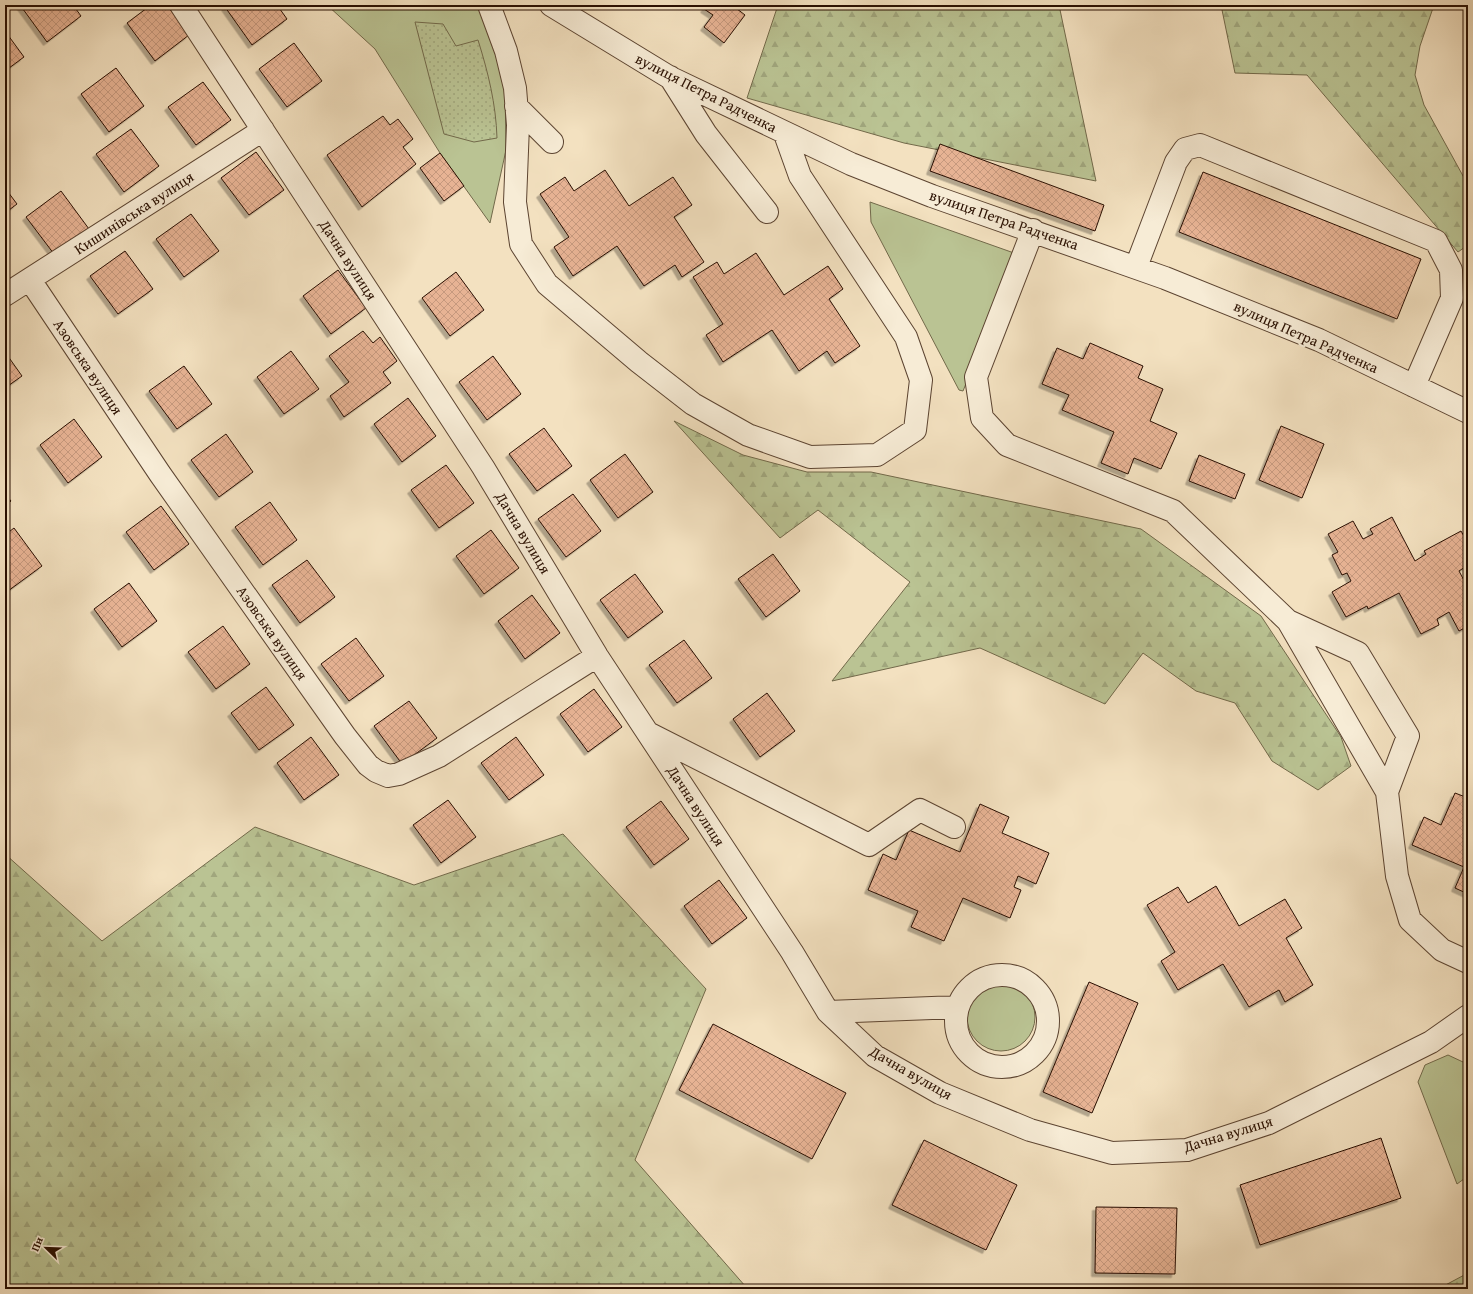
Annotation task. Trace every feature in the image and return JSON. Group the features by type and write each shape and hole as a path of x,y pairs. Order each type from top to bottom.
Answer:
{"street":[{"name":"Дачна вулиця","path":"181,5 483,467 598,656 792,952 828,1012 875,1056 940,1092 1030,1130 1112,1153 1187,1150 1269,1123 1431,1042 1468,1016"},
{"path":"489,5 506,51 515,88 518,125 515,202 521,244 547,284 639,362 693,404 748,435 810,457 877,454 915,430 921,380 906,338 800,176 785,134"},
{"name":"вулиця Петра Радченка","path":"551,5 669,77 785,134 851,164 932,196 1033,230 1165,278 1319,340 1468,412"},
{"path":"669,77 706,134 767,212"},
{"path":"516,106 552,142"},
{"name":"Кишинівська вулиця","path":"5,296 263,130"},
{"path":"1136,268 1176,162 1185,149 1200,145 1436,242 1451,270 1452,298"},
{"path":"1033,230 976,377 982,418 1007,445 1174,511 1288,621 1387,792 1397,876 1410,920 1442,950 1468,962"},
{"path":"1414,386 1452,298 1468,279"},
{"name":"Азовська вулиця","path":"30,280 160,474 345,736 368,765 376,771 388,776 399,774 439,756 598,656"},
{"path":"1288,621 1358,653 1408,736 1387,792"},
{"path":"649,733 869,845 920,810 954,827"},
{"path":"1004,975 1019,978 1033,986 1042,998 1048,1012 1048,1028 1043,1043 1034,1055 1021,1064 1006,1068 991,1066 977,1060 966,1050 958,1037 956,1022 958,1007 964,994 975,983 989,976 1004,975"},
{"path":"828,1012 958,1007"}],"green space":[{"path":"327,5 481,5 505,87 506,150 490,223 440,153 375,49"},
{"path":"778,5 1059,5 1096,181 904,143 747,98"},
{"path":"1221,5 1434,5 1420,46 1415,75 1424,105 1468,185 1468,245 1458,252 1307,75 1235,73"},
{"path":"415,22 443,24 456,46 478,40 491,88 497,138 474,142 444,134"},
{"path":"870,202 1014,253 1016,260 963,391 959,390 871,222"},
{"path":"674,421 743,455 807,472 871,472 1141,529 1261,616 1341,737 1351,766 1318,790 1272,761 1235,703 1196,691 1143,653 1105,704 980,648 832,681 910,582 818,510 780,538"},
{"path":"255,827 414,885 563,834 706,989 635,1160 746,1287 752,1289 5,1289 5,854 102,941"},
{"path":"1001,983 1014,986 1025,993 1032,1004 1035,1017 1032,1030 1025,1041 1014,1048 1001,1051 988,1048 977,1041 970,1030 967,1017 970,1004 977,993 988,986"},
{"path":"1448,1055 1468,1063 1468,1176 1457,1184 1418,1082 1425,1065"},
{"path":"1468,1273 1468,1289 1438,1289"}],"building":[{"path":"20,5 73,5 81,16 47,42"},
{"path":"151,5 167,5 189,35 155,61 127,23"},
{"path":"227,5 277,5 287,19 252,45 225,7"},
{"path":"707,5 732,5 745,15 724,43 704,27 713,15 704,9"},
{"path":"5,31 24,57 5,71"},
{"path":"294,43 322,81 287,107 259,69"},
{"path":"116,68 144,106 109,132 81,94"},
{"path":"203,82 231,120 196,145 168,107"},
{"path":"383,116 390,125 398,119 413,139 403,147 416,164 362,207 327,155"},
{"path":"131,129 159,166 124,192 96,154"},
{"path":"940,144 1104,205 1095,231 930,171"},
{"path":"256,152 284,190 249,215 221,178"},
{"path":"440,153 464,186 444,201 420,168"},
{"path":"605,170 629,206 673,177 692,205 674,217 704,262 682,277 675,265 644,286 617,246 573,276 554,247 569,237 540,194 565,177 574,191"},
{"path":"1203,172 1421,259 1397,319 1179,232"},
{"path":"5,188 17,204 5,213"},
{"path":"61,191 89,229 54,254 26,217"},
{"path":"191,214 219,251 184,277 156,239"},
{"path":"125,251 153,289 118,314 90,276"},
{"path":"756,253 784,295 828,266 843,289 829,299 860,346 835,363 827,351 799,371 772,330 723,362 706,335 723,324 693,277 717,262 724,274"},
{"path":"338,270 366,308 331,334 303,296"},
{"path":"456,272 484,310 450,336 422,298"},
{"path":"363,331 373,343 380,337 397,361 383,372 391,383 344,417 330,396 349,382 329,356"},
{"path":"1090,343 1143,366 1138,378 1163,389 1150,421 1177,433 1161,469 1134,458 1128,474 1101,463 1114,432 1062,410 1069,395 1042,384 1057,348 1083,359"},
{"path":"291,351 319,389 284,414 257,377"},
{"path":"5,352 22,376 5,388"},
{"path":"493,356 521,394 487,420 459,382"},
{"path":"184,366 212,404 177,429 149,391"},
{"path":"408,398 436,436 402,462 374,424"},
{"path":"74,419 102,457 68,483 40,445"},
{"path":"1281,426 1324,444 1302,498 1259,480"},
{"path":"544,428 572,466 537,491 509,454"},
{"path":"226,434 253,472 219,497 191,460"},
{"path":"625,454 653,492 618,518 590,480"},
{"path":"1199,455 1245,474 1235,499 1189,481"},
{"path":"446,465 474,503 439,528 411,490"},
{"path":"5,494 11,501 5,506"},
{"path":"573,494 601,531 566,557 538,519"},
{"path":"270,502 297,540 263,565 235,527"},
{"path":"161,506 189,544 154,570 126,532"},
{"path":"1392,517 1415,561 1426,554 1424,551 1461,531 1468,543 1468,565 1459,571 1468,588 1468,626 1459,631 1449,612 1437,619 1439,625 1421,634 1399,593 1368,609 1367,606 1346,617 1332,592 1351,581 1347,573 1342,575 1332,555 1338,552 1328,534 1353,521 1363,539 1373,534 1370,529"},
{"path":"14,528 42,566 8,591 5,588 5,535"},
{"path":"491,530 519,568 484,594 456,556"},
{"path":"773,554 800,591 766,617 738,579"},
{"path":"307,560 335,597 300,623 272,585"},
{"path":"635,574 663,612 628,638 600,600"},
{"path":"129,583 157,621 122,647 94,609"},
{"path":"532,595 560,633 525,659 498,621"},
{"path":"223,626 250,664 216,689 188,652"},
{"path":"356,638 384,676 349,701 321,664"},
{"path":"684,640 712,678 677,703 649,665"},
{"path":"266,687 294,725 259,750 231,713"},
{"path":"594,689 622,727 588,752 560,714"},
{"path":"767,693 795,731 760,757 733,719"},
{"path":"409,701 437,738 402,764 374,726"},
{"path":"311,737 339,775 304,800 277,763"},
{"path":"516,737 544,775 509,800 481,763"},
{"path":"1455,793 1468,798 1468,894 1455,888 1464,867 1412,845 1424,817 1441,825"},
{"path":"448,800 476,837 441,863 413,825"},
{"path":"661,801 689,839 654,865 626,827"},
{"path":"980,804 1009,817 1002,833 1049,853 1036,884 1018,876 1014,887 1021,890 1010,918 963,898 944,941 911,927 918,911 868,890 883,854 896,860 909,830 960,852"},
{"path":"719,880 747,918 712,944 684,906"},
{"path":"1216,886 1239,926 1285,899 1302,928 1286,938 1313,985 1285,1002 1279,990 1249,1007 1223,964 1178,990 1161,961 1175,952 1147,905 1178,887 1188,903"},
{"path":"1089,982 1138,1003 1092,1113 1043,1092"},
{"path":"713,1024 846,1093 812,1159 679,1090"},
{"path":"1381,1138 1401,1198 1260,1245 1240,1185"},
{"path":"924,1140 1017,1185 986,1250 892,1205"},
{"path":"1096,1207 1177,1208 1175,1274 1095,1273"}]}
